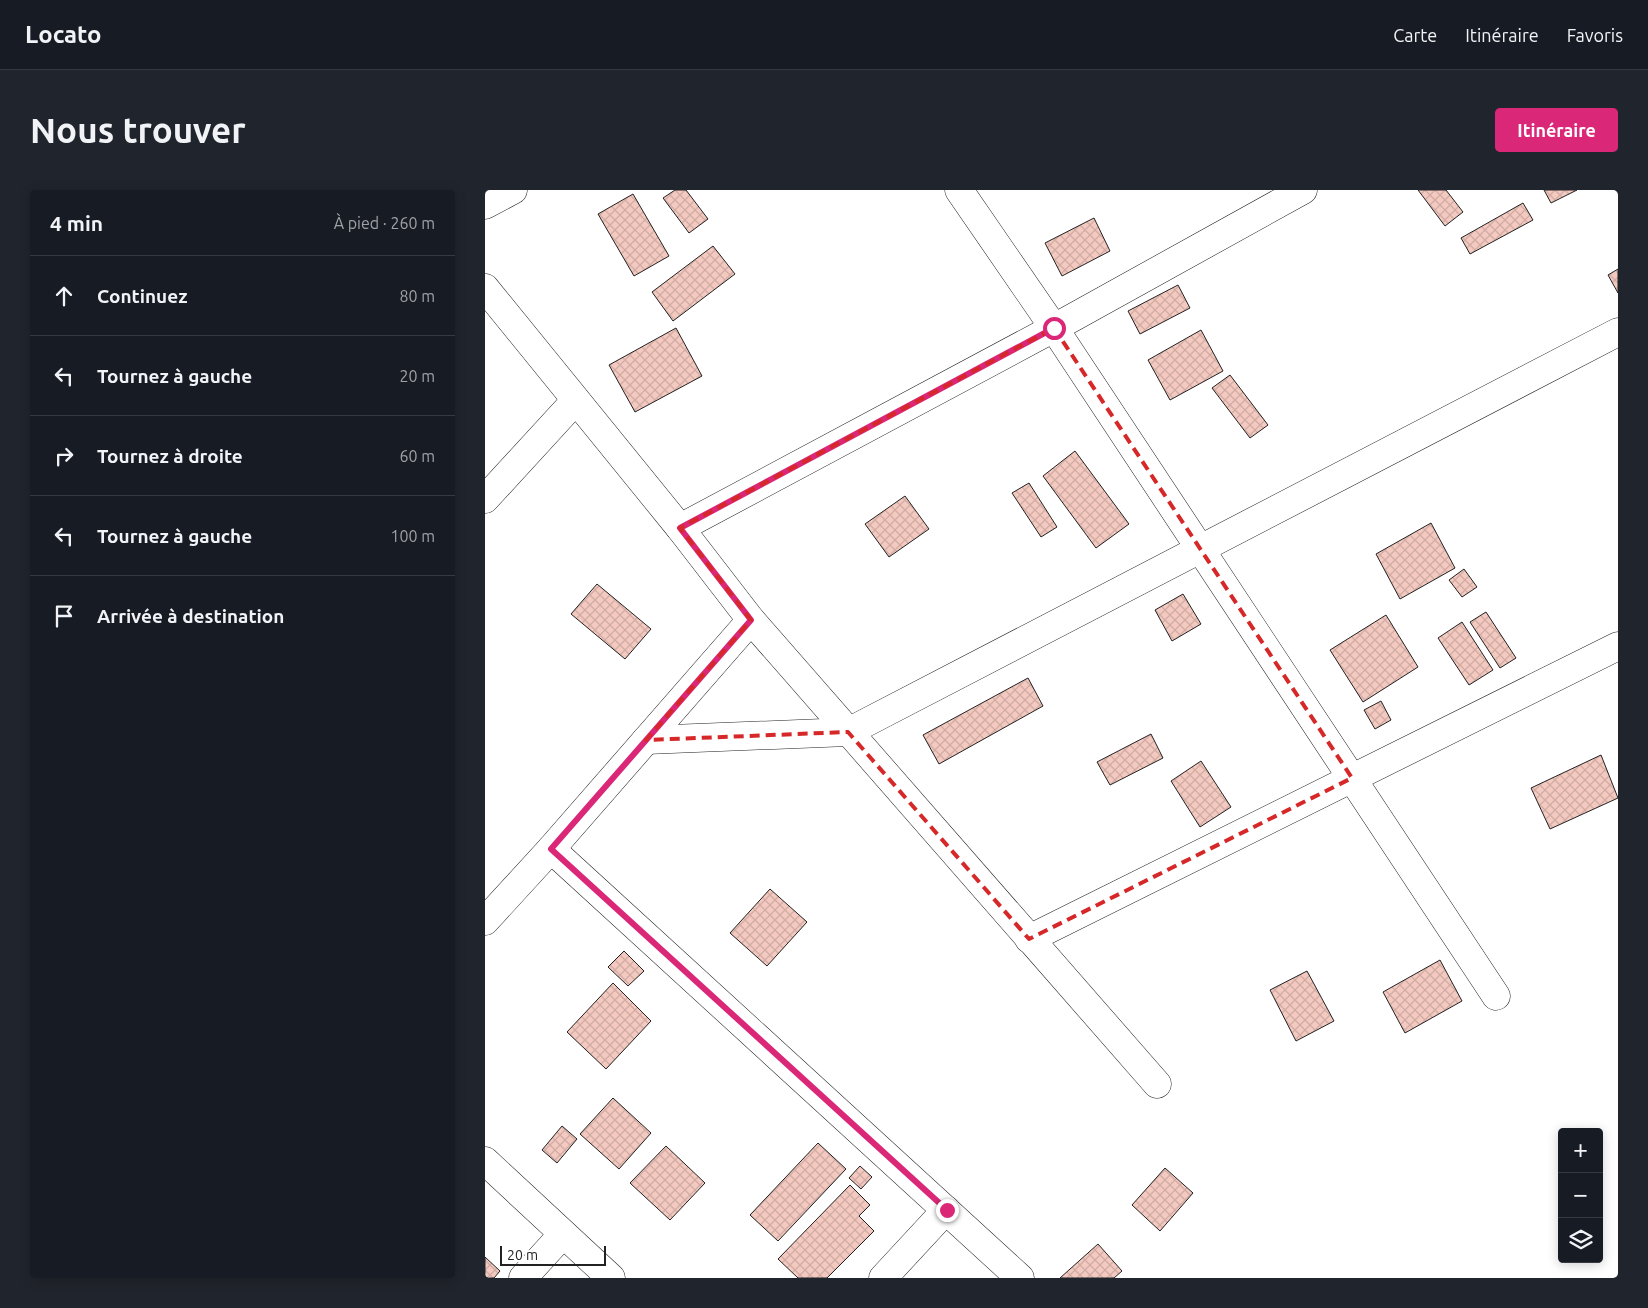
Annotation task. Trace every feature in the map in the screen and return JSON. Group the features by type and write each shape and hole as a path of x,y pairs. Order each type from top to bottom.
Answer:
{"street":[{"path":"485,205 513,190"},
{"path":"959,190 1054,328 1496,996"},
{"path":"680,528 1054,328 1303,190"},
{"path":"485,288 680,528 751,620 1157,1084"},
{"path":"646,740 848,732 1618,332"},
{"path":"485,499 575,401"},
{"path":"485,921 551,849 751,620"},
{"path":"1029,939 1618,646"},
{"path":"551,849 1020,1278"},
{"path":"485,1161 611,1278"},
{"path":"883,1278 947,1210"},
{"path":"523,1278 563,1234"}],"highlighted area":[{"path":"1054,328 1352,778 1029,939 848,732 646,740 751,620 680,528"}],"building":[{"path":"675,190 686,190 708,219 689,233 663,198"},
{"path":"1418,190 1446,190 1463,212 1445,226"},
{"path":"1544,190 1577,190 1551,203"},
{"path":"633,194 669,256 634,276 598,214"},
{"path":"1523,203 1533,220 1470,254 1461,238"},
{"path":"1094,218 1110,251 1062,276 1045,243"},
{"path":"713,246 735,274 673,321 652,292"},
{"path":"1618,269 1618,293 1608,275"},
{"path":"1178,285 1190,308 1140,334 1128,311"},
{"path":"676,328 702,376 635,412 609,365"},
{"path":"1201,330 1223,371 1170,400 1148,360"},
{"path":"1230,375 1268,425 1250,438 1212,388"},
{"path":"1075,451 1129,524 1096,548 1043,476"},
{"path":"1029,483 1057,527 1041,537 1012,493"},
{"path":"905,496 929,529 889,557 865,524"},
{"path":"1431,523 1455,568 1400,599 1376,554"},
{"path":"1464,569 1477,587 1462,597 1449,580"},
{"path":"597,584 651,629 625,659 571,614"},
{"path":"1183,594 1201,624 1172,641 1155,610"},
{"path":"1486,612 1516,658 1500,668 1470,622"},
{"path":"1386,615 1418,667 1363,702 1330,650"},
{"path":"1462,622 1493,670 1469,685 1438,638"},
{"path":"1028,678 1043,706 939,764 923,735"},
{"path":"1381,701 1391,720 1375,729 1364,710"},
{"path":"1151,734 1163,758 1110,785 1097,762"},
{"path":"1601,755 1618,798 1550,829 1531,788"},
{"path":"1201,761 1231,807 1200,827 1171,781"},
{"path":"770,889 807,922 767,966 730,933"},
{"path":"624,951 644,971 628,986 608,967"},
{"path":"1440,960 1462,1001 1405,1033 1383,992"},
{"path":"1307,971 1334,1021 1296,1041 1270,990"},
{"path":"613,983 651,1021 606,1069 567,1032"},
{"path":"613,1098 651,1133 619,1169 580,1134"},
{"path":"562,1126 577,1139 557,1163 542,1150"},
{"path":"818,1143 846,1169 778,1241 750,1215"},
{"path":"666,1146 705,1183 670,1220 630,1183"},
{"path":"860,1166 872,1177 861,1189 849,1178"},
{"path":"1165,1168 1193,1193 1160,1231 1132,1205"},
{"path":"850,1185 870,1205 859,1216 874,1231 827,1278 798,1278 778,1259"},
{"path":"1098,1244 1122,1271 1114,1278 1060,1278"},
{"path":"485,1257 500,1271 494,1278 485,1278"}],"route":[{"path":"947,1210 551,849 751,620 680,528 1054,328"}]}
